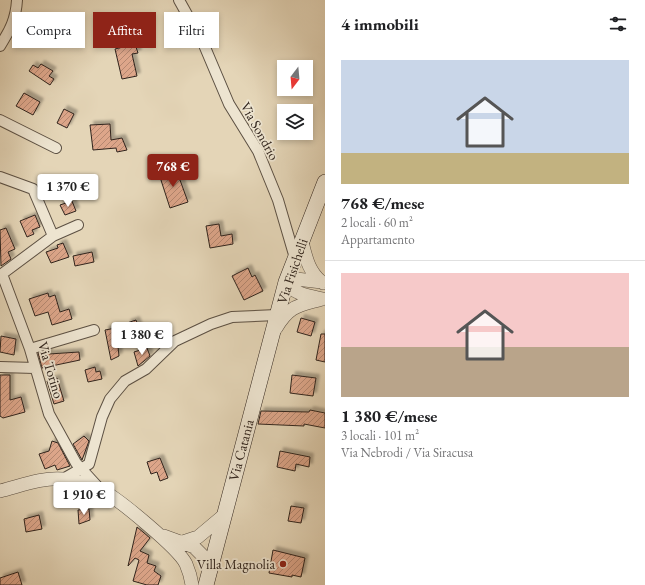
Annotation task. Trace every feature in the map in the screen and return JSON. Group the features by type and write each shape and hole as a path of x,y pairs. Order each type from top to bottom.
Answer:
{"main road":[{"name":"Via Fisichelli","path":"277,315 286,282 325,182"},
{"name":"Via Catania","path":"206,585 277,315"}],"street":[{"path":"0,46 12,27 16,15 18,0"},
{"name":"Via Sondrio","path":"179,0 204,45 229,104 258,151 278,200 295,258"},
{"path":"0,120 56,148"},
{"path":"0,177 33,189 54,236 78,225"},
{"name":"Via Torino","path":"54,236 2,274 30,349 49,414 81,470 102,490"},
{"path":"302,242 313,275 324,283"},
{"path":"324,283 296,279 286,282 291,289 298,293 324,299"},
{"path":"271,336 284,314 294,307 324,299"},
{"path":"63,479 89,464 102,417 110,399 125,381 146,369 175,341 211,324 232,318 277,315"},
{"path":"30,349 94,330"},
{"path":"0,367 35,368"},
{"path":"0,491 40,481 63,479 76,481 102,490 151,529 181,557 186,564 192,585"},
{"path":"180,543 198,537 223,516"},
{"path":"151,529 169,539 194,547 211,564"},
{"path":"181,557 190,561 211,564"}],"building":[{"path":"136,48 138,53 132,54 137,76 122,79 115,49"},
{"path":"41,64 53,71 49,76 54,79 50,85 29,71 33,65 38,68"},
{"path":"24,93 40,102 33,115 16,106"},
{"path":"64,109 74,114 67,128 57,123"},
{"path":"110,124 111,140 122,138 127,150 117,152 116,148 93,150 90,125"},
{"path":"176,169 188,202 170,208 159,174"},
{"path":"72,201 76,211 65,215 60,205"},
{"path":"35,215 40,227 32,230 34,234 27,237 20,221"},
{"path":"219,224 221,236 232,234 233,244 210,248 206,226"},
{"path":"6,228 15,249 8,252 11,259 1,266 0,230"},
{"path":"63,243 69,257 51,263 46,252 58,248 57,245"},
{"path":"92,252 94,262 75,266 73,256"},
{"path":"248,268 252,277 255,275 263,291 244,300 232,276"},
{"path":"48,293 49,297 55,295 60,312 69,309 72,319 52,325 48,312 35,316 29,299"},
{"path":"301,318 315,322 311,336 297,332"},
{"path":"136,320 144,340 127,323"},
{"path":"116,328 119,356 111,360 105,330"},
{"path":"321,334 325,334 325,362 316,360"},
{"path":"1,336 16,339 14,355 0,352"},
{"path":"147,348 150,356 138,366 134,352"},
{"path":"48,350 49,354 79,352 80,360 42,368 38,353"},
{"path":"95,367 96,372 100,371 102,379 88,382 85,370"},
{"path":"0,375 10,375 10,400 21,397 25,412 3,418 0,416"},
{"path":"292,375 316,378 313,396 290,393"},
{"path":"57,378 64,401 54,404 47,381"},
{"path":"310,410 325,413 325,428 304,424 304,426 258,424 261,411 309,412"},
{"path":"84,436 89,441 82,460 73,444"},
{"path":"52,441 58,443 70,466 57,470 55,465 45,469 39,454 49,451"},
{"path":"280,451 310,457 309,467 296,464 295,471 277,467"},
{"path":"160,458 168,478 160,481 157,472 151,474 147,462"},
{"path":"291,506 304,508 301,523 288,521"},
{"path":"89,509 90,520 79,524 78,510"},
{"path":"39,515 42,529 26,532 24,519"},
{"path":"137,527 150,538 140,551 149,555 147,563 156,566 154,571 161,576 158,585 147,585 133,581 139,560 135,558 128,566"},
{"name":"Villa Magnolia","path":"273,550 305,558 301,577 269,573"},
{"path":"18,572 22,585 0,585 0,578"}],"place":[{"name":"Villa Magnolia","path":"283,564"}]}
